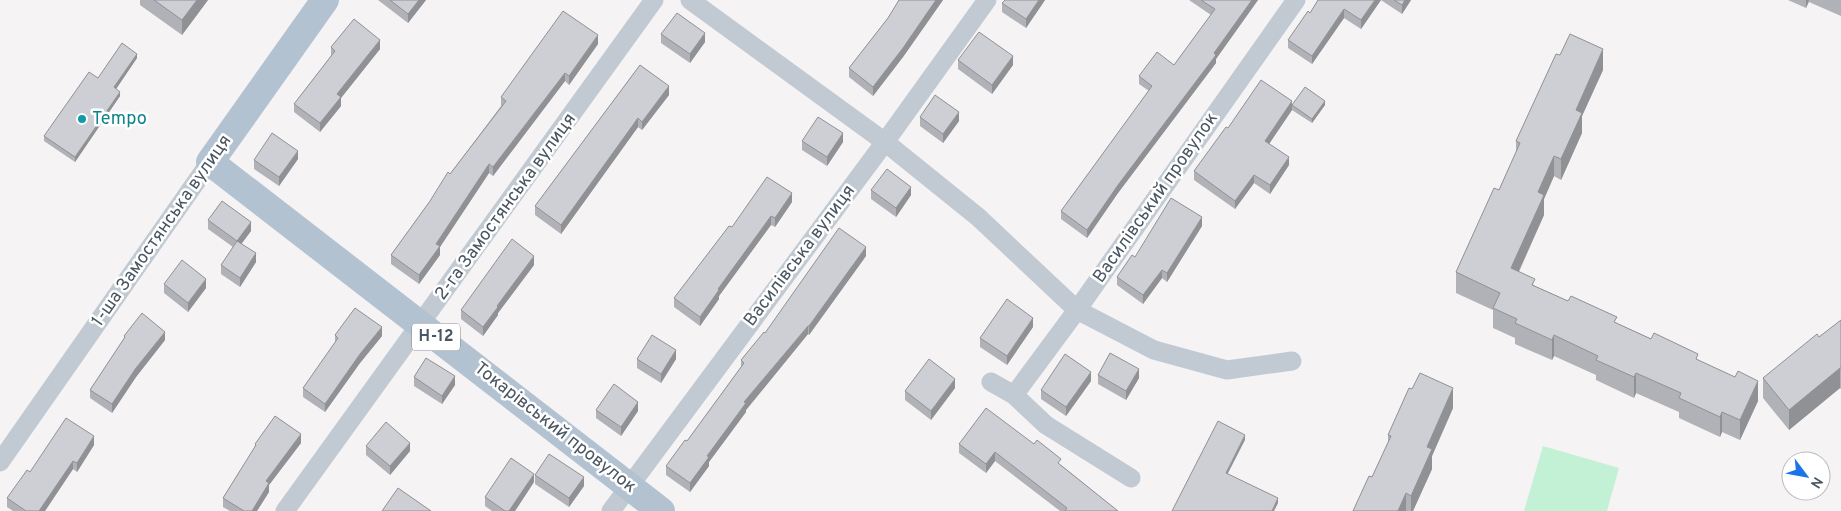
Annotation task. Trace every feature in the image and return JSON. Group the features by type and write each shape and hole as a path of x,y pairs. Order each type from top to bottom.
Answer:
{"main road":[{"name":"1-ша Замостянська вулиця","path":"210,162 325,0"},
{"name":"Токарівський провулок","path":"210,162 630,485 661,511"}],"street":[{"name":"2-га Замостянська вулиця","path":"285,511 654,0"},
{"path":"690,0 885,142 978,218 1077,310 1154,350 1227,370 1292,361"},
{"name":"Василівська вулиця","path":"611,511 885,142 987,0"},
{"name":"Василівський провулок","path":"1014,395 1077,310 1296,0"},
{"name":"1-ша Замостянська вулиця","path":"0,462 210,162"},
{"path":"991,382 1014,395 1046,425 1131,478"}],"green space":[{"path":"1543,446 1619,468 1607,511 1524,511"}],"building":[{"path":"154,0 197,0 182,20"},
{"path":"390,0 419,0 408,14"},
{"path":"899,0 936,0 873,87 849,68 888,18"},
{"path":"1005,0 1039,0 1026,19 1002,3"},
{"path":"1201,0 1252,0 1214,53 1216,55 1118,185 1087,230 1061,211 1152,86 1139,76 1157,52 1174,65 1215,9"},
{"path":"1318,0 1375,0 1361,20 1344,9 1312,56 1288,40"},
{"path":"1394,0 1405,0 1402,5"},
{"path":"563,11 598,35 569,76 565,73 493,167 489,164 436,244 440,246 419,275 391,255 430,201 448,172 450,174 506,101 501,97"},
{"path":"677,13 705,33 690,54 661,34"},
{"path":"354,19 380,40 337,94 341,97 320,123 294,104 335,51 331,47"},
{"path":"979,32 1013,56 992,85 958,60"},
{"path":"1570,34 1603,49 1576,110 1582,113 1561,159 1554,156 1538,192 1544,195 1511,268 1535,279 1532,285 1568,301 1571,296 1617,317 1614,322 1651,339 1654,333 1698,354 1696,359 1735,377 1738,371 1758,381 1740,420 1722,412 1720,417 1679,398 1681,393 1636,373 1634,377 1596,360 1598,356 1554,335 1552,340 1515,323 1517,319 1493,308 1500,293 1456,272 1494,188 1499,190 1520,143 1516,141 1556,54 1560,55"},
{"name":"Tempo","path":"122,43 137,54 114,87 120,92 75,157 44,136 89,72 98,78"},
{"path":"640,65 669,86 642,122 638,118 561,225 535,206"},
{"path":"1261,80 1292,101 1265,141 1289,157 1270,185 1254,175 1235,201 1194,171 1226,127 1228,128"},
{"path":"1305,87 1325,101 1312,119 1292,105"},
{"path":"935,95 959,112 943,134 920,117"},
{"path":"818,117 843,133 827,157 802,141"},
{"path":"272,133 298,151 279,177 254,160"},
{"path":"887,169 911,187 896,208 871,190"},
{"path":"767,177 792,193 775,218 771,216 700,317 674,298 729,226 732,227"},
{"path":"1171,198 1202,217 1167,273 1162,270 1143,295 1117,277 1132,255 1135,257"},
{"path":"222,201 251,222 237,241 208,220"},
{"path":"839,228 866,247 809,326 744,402 746,403 707,456 709,457 690,483 666,466 685,440 687,441 744,363 741,360 765,333"},
{"path":"512,239 534,256 483,327 461,310"},
{"path":"237,241 256,253 240,278 221,265"},
{"path":"182,260 206,279 188,303 164,284"},
{"path":"1007,299 1033,318 1007,356 980,338"},
{"path":"355,308 382,327 360,354 325,404 303,388 338,338 335,335"},
{"path":"142,313 165,332 136,368 112,404 90,390 124,336"},
{"path":"1841,320 1841,368 1789,410 1763,378 1817,334 1819,337"},
{"path":"652,335 676,350 661,374 637,359"},
{"path":"1110,353 1139,369 1126,391 1098,375"},
{"path":"1065,354 1091,372 1066,407 1041,390"},
{"path":"426,358 455,376 442,396 414,377"},
{"path":"929,359 955,379 931,411 905,391"},
{"path":"1420,373 1453,388 1427,447 1432,449 1411,496 1406,493 1398,511 1353,511 1369,476 1372,477 1391,436 1388,435 1409,388 1412,389"},
{"path":"614,384 638,402 621,427 596,410"},
{"path":"986,408 1034,444 1037,440 1061,459 1058,463 1118,511 1065,511 1067,508 995,452 986,464 959,444"},
{"path":"275,416 301,434 266,481 269,483 252,511 244,511 223,498 255,444"},
{"path":"66,418 94,436 77,463 73,461 39,511 26,511 7,498 27,470 30,472"},
{"path":"1218,421 1245,435 1226,473 1278,498 1272,511 1172,511"},
{"path":"386,422 410,443 390,466 366,446"},
{"path":"549,454 584,477 569,498 535,475"},
{"path":"511,458 534,474 509,511 505,511 485,497"},
{"path":"398,488 431,511 382,511"}],"place":[{"name":"Tempo","path":"82,119"}]}
